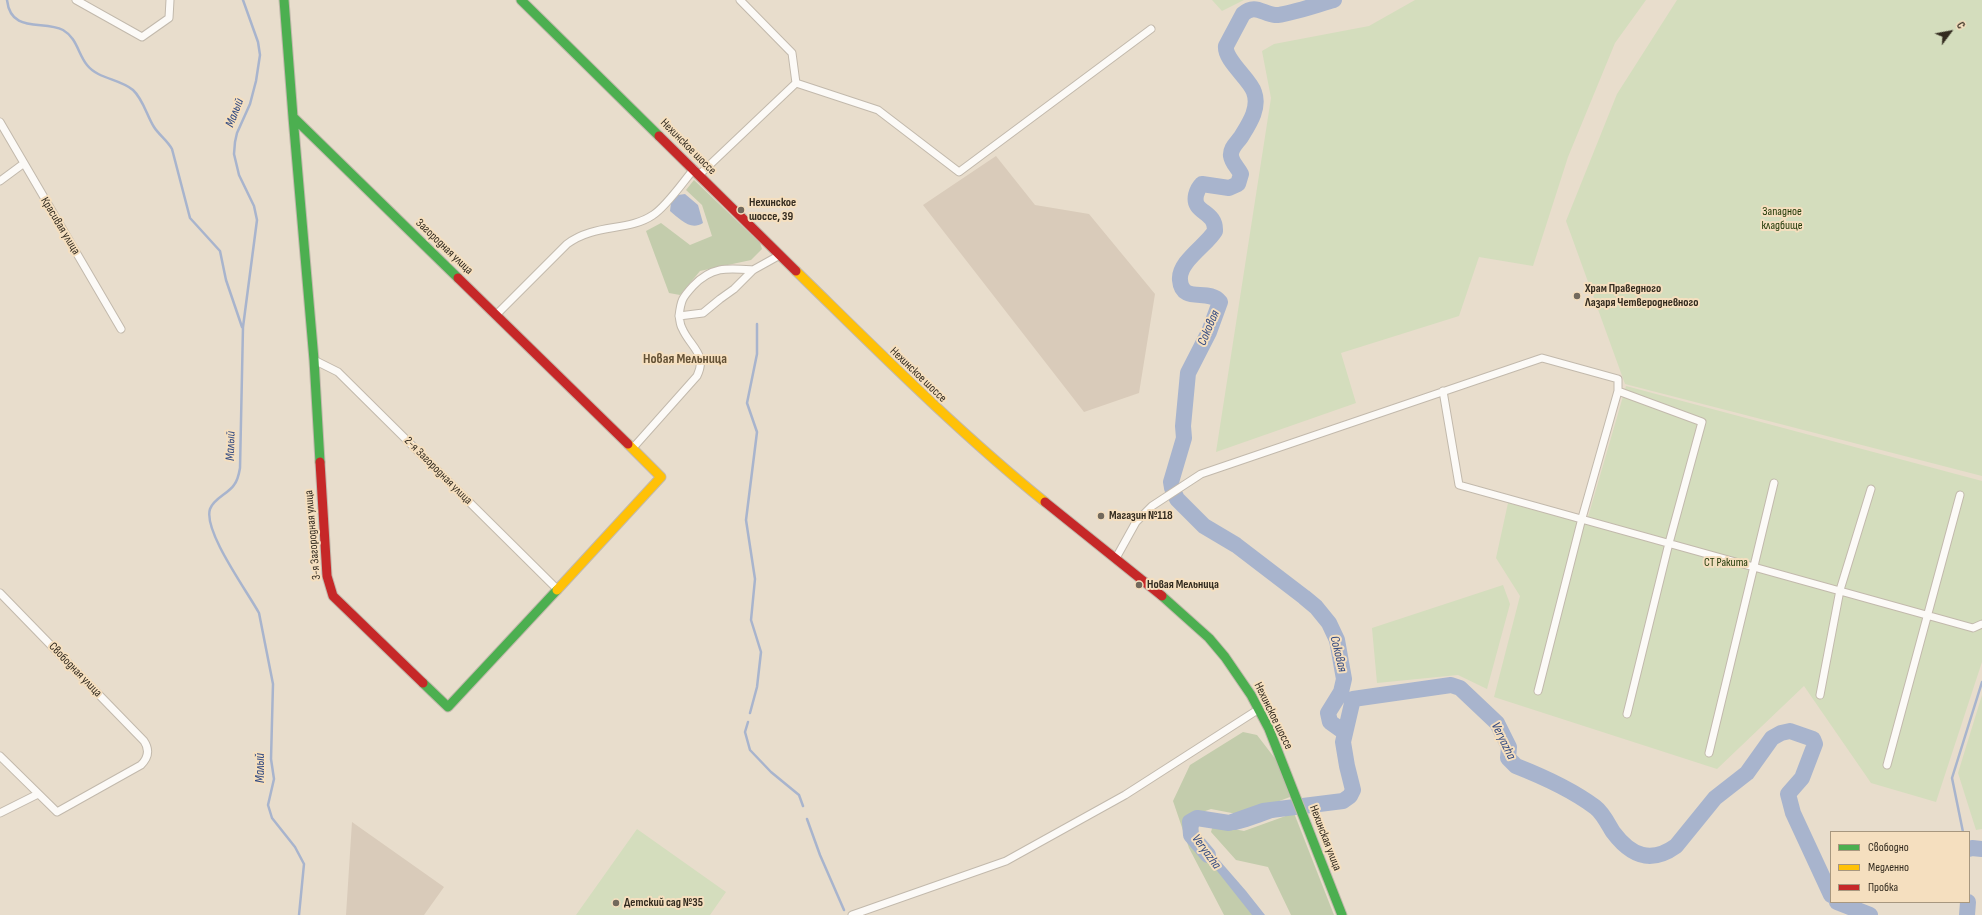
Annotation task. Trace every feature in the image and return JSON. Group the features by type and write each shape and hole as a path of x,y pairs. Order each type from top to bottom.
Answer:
{"street":[{"path":"76,0 142,37 169,18 170,0"},
{"path":"284,0 294,117"},
{"name":"Нехинское шоссе","path":"521,0 897,371 970,440 1174,606 1209,638 1241,680 1259,709 1285,770"},
{"path":"740,0 792,53 796,83"},
{"path":"796,83 878,110 959,172 1151,29"},
{"path":"496,315 572,240 590,231 616,227 653,216 696,172 796,83"},
{"name":"Загородная улица","path":"294,117 661,477 557,589"},
{"name":"3-я Загородная улица","path":"294,117 314,360 327,576 333,596 448,707 557,589"},
{"name":"Красивая улица","path":"0,122 120,329"},
{"path":"0,181 23,164"},
{"path":"679,316 703,313 734,289 753,270 780,255"},
{"path":"632,449 697,376 701,368 700,357 682,328 679,316 681,298 703,275 722,269 753,270"},
{"path":"1116,558 1136,522 1152,506 1201,474 1542,358 1618,379 1618,391 1582,518 1538,692"},
{"name":"2-я Загородная улица","path":"314,360 338,372 557,589"},
{"path":"1443,391 1459,485 1840,590 1926,616 1973,628 1982,624"},
{"path":"1618,391 1702,422 1669,543 1627,714"},
{"path":"1709,753 1774,483"},
{"path":"1820,695 1840,590 1871,489"},
{"path":"1887,765 1926,616 1960,495"},
{"name":"Свободная улица","path":"0,593 144,741 148,750 148,756 141,766 57,812 38,794"},
{"path":"852,915 1006,862 1125,795 1259,709"},
{"path":"0,756 38,794 0,813"},
{"name":"Нехинская улица","path":"1285,770 1342,915"}],"shaded area":[{"path":"996,156 1035,205 1089,214 1155,294 1139,393 1084,412 923,205"},
{"path":"352,822 444,887 424,915 346,915"}],"green space":[{"path":"1212,0 1244,0 1222,11"},
{"path":"1415,0 1646,0 1615,43 1568,157 1533,266 1479,257 1459,316 1341,353 1356,403 1216,452 1271,98 1262,51 1274,44 1369,26"},
{"name":"Западное кладбище","path":"1677,0 1982,0 1982,476 1625,384 1566,221 1617,94"},
{"path":"694,180 760,243 762,249 751,260 700,271 680,295 669,293 646,231 661,223 690,245 712,236 702,205 686,190"},
{"name":"СТ Ракита","path":"1626,386 1982,481 1982,662 1936,802 1871,783 1804,686 1717,769 1494,697 1520,596 1496,558 1508,503 1586,524"},
{"path":"1503,585 1510,604 1487,689 1458,675 1377,683 1372,628"},
{"path":"1982,695 1982,829 1976,830 1958,773"},
{"path":"1243,732 1257,735 1277,761 1290,797 1242,815 1211,809 1194,815 1196,839 1254,915 1224,915 1189,848 1173,801 1190,765"},
{"path":"1294,813 1334,915 1291,915 1268,867 1236,860 1211,832 1213,825 1244,831"},
{"path":"637,829 726,892 710,915 576,915"}],"water":[{"path":"685,194 698,205 703,223 694,226 689,225 670,211 671,203 678,195"},
{"path":"1284,805 1287,813 1248,827 1231,830 1212,825 1203,825 1199,826 1197,831 1200,838 1265,915 1252,915 1193,838 1192,830 1194,823 1201,818 1229,823"}],"waterway":[{"path":"7,0 10,11 15,18 21,22 29,24 55,27 68,33 84,61 92,70 128,86 136,94 151,123 172,149 190,218 220,251 226,280 242,327"},
{"name":"Малый","path":"243,0 258,42 260,55 256,81 250,104 237,133 234,154 239,175 254,206 257,220 243,327 240,468 234,485 212,505 210,509 210,519 219,546 259,613 273,684 271,759 274,779 268,805 272,818 295,847 304,864 299,915"},
{"name":"Соковая","path":"1334,0 1280,15 1251,9 1243,14 1226,46 1226,51 1229,57 1252,87 1256,104 1253,116 1231,153 1233,161 1241,174 1238,184 1229,188 1202,184 1196,195 1197,206 1212,219 1215,231 1188,260 1181,273 1180,280 1182,288 1186,292 1209,296 1220,302 1209,332 1188,373 1183,426 1184,438 1171,482 1177,499 1204,526 1236,545 1304,597 1316,607 1329,623 1337,640 1344,679 1341,692 1328,713 1330,722 1344,732"},
{"path":"750,713 757,687 761,652 751,620 755,579 746,520 757,432 747,403 757,354 757,324"},
{"path":"1963,831 1952,778 1982,682"},
{"name":"Veryazha","path":"1208,855 1191,835 1190,822 1197,818 1229,823 1263,811 1343,801 1350,796 1353,790 1343,742 1353,699 1451,685 1460,688 1497,723 1509,747 1508,758 1516,766 1557,784 1595,807 1620,840 1634,852 1642,855 1658,855 1667,852 1676,846 1715,798 1747,773 1772,738 1781,733 1790,731 1813,739 1815,744 1802,778 1788,794 1793,813 1830,893"},
{"path":"748,722 745,732 750,750 771,772 799,795 803,806"},
{"path":"807,819 820,855 844,910"},
{"name":"Veryazha","path":"1970,849 1982,849"},
{"name":"Veryazha","path":"1840,903 1870,915"},
{"name":"Veryazha","path":"1967,915 1968,903"}],"traffic: fast":[{"path":"284,0 293,117 458,278"},
{"path":"521,0 659,136"},
{"path":"293,117 314,360 320,462"},
{"path":"423,683 448,707 557,590"},
{"path":"1162,596 1209,638 1225,657 1251,695 1269,729 1342,915"}],"traffic: slow":[{"path":"796,271 948,418 1045,502"},
{"path":"557,590 661,477 628,444"}],"traffic: jam":[{"path":"659,136 796,271"},
{"path":"458,278 628,444"},
{"path":"320,462 327,576 333,596 423,683"},
{"path":"1045,502 1162,596"}],"place":[{"name":"Нехинское шоссе, 39","path":"741,210"},
{"name":"Храм Праведного Лазаря Четверодневного","path":"1577,296"},
{"name":"Магазин №118","path":"1101,516"},
{"name":"Новая Мельница","path":"1139,585"},
{"name":"Детский сад №35","path":"616,903"}],"district":[{"name":"Новая Мельница","path":"685,359"}]}
